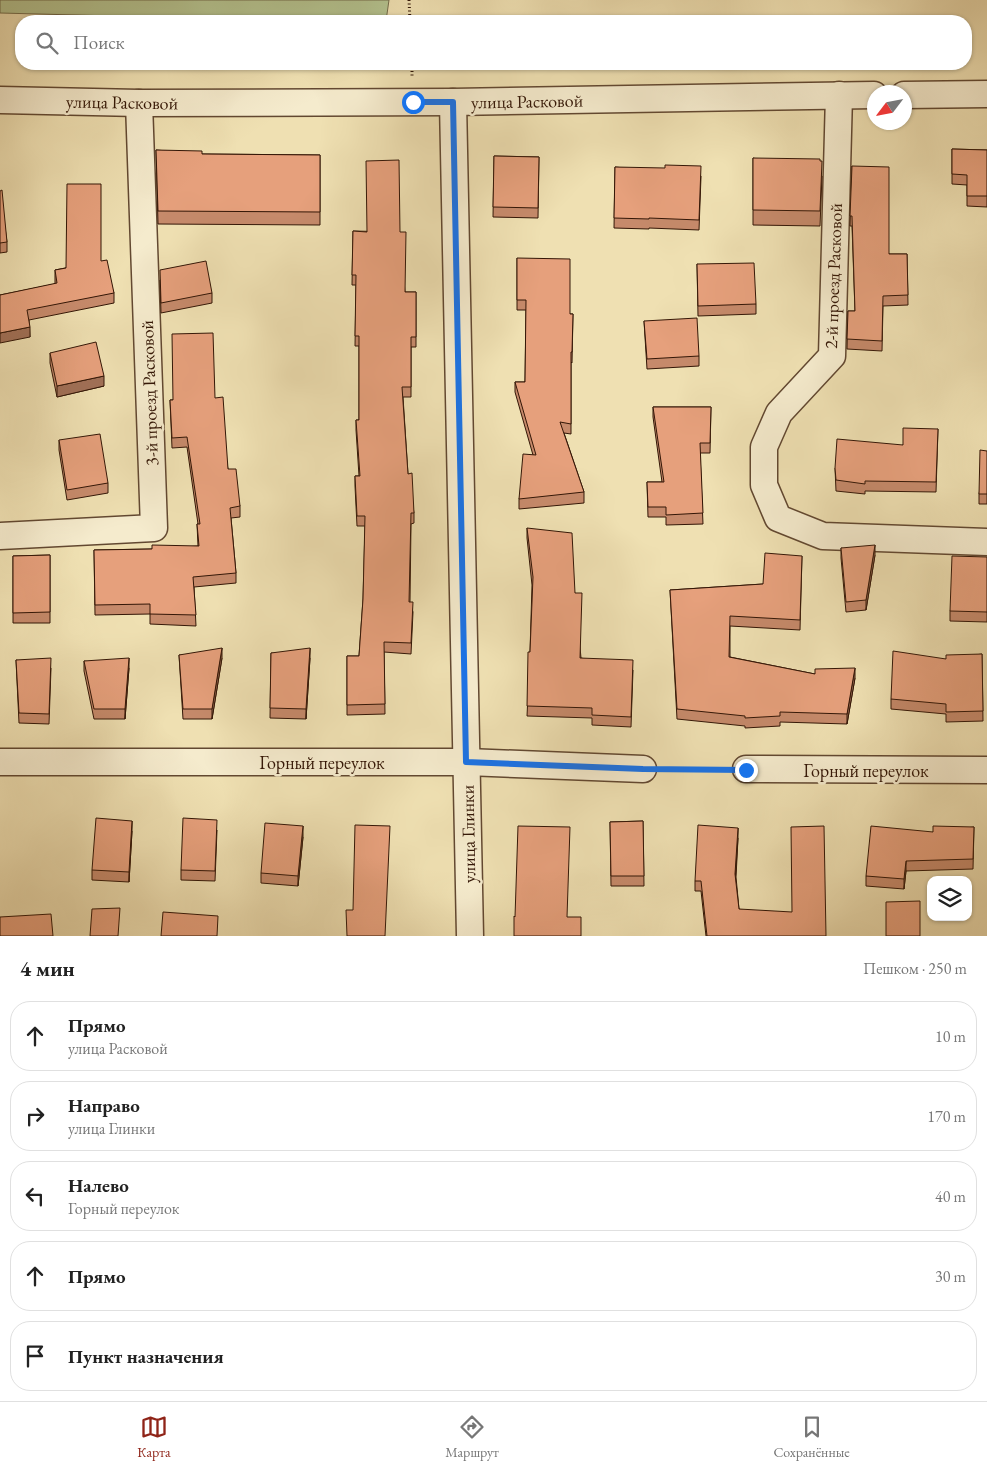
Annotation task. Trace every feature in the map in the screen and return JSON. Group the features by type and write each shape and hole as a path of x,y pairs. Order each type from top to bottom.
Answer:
{"street":[{"path":"912,95 987,94"},
{"name":"2-й проезд Расковой","path":"839,95 832,356 779,413 764,447 764,484 778,518 823,536 987,542"},
{"name":"улица Расковой","path":"0,100 139,103 453,102 867,95"},
{"name":"улица Глинки","path":"453,102 470,936"},
{"name":"3-й проезд Расковой","path":"0,536 154,528 139,103"},
{"name":"Горный переулок","path":"0,762 466,762 643,769"},
{"name":"Горный переулок","path":"746,770 987,770"}],"path":[{"path":"409,0 410,15"},
{"path":"643,769 746,770"}],"green space":[{"path":"0,0 389,0 387,15 76,15 0,13"}],"building":[{"path":"952,149 987,150 987,196 967,196 967,175 952,174"},
{"path":"156,150 202,151 202,154 320,155 320,212 158,211"},
{"path":"494,156 539,157 538,208 493,207"},
{"path":"753,158 820,159 822,161 820,211 753,210"},
{"path":"399,160 400,232 406,232 405,292 416,292 416,337 411,337 411,387 402,387 408,474 412,473 414,513 411,513 409,602 413,602 411,643 384,642 385,704 347,705 347,656 359,656 363,599 365,516 357,516 355,476 360,476 356,420 359,420 359,336 355,336 356,275 352,275 353,231 367,232 366,161"},
{"path":"665,165 701,166 699,220 614,218 615,167 665,168"},
{"path":"852,166 889,167 889,254 907,254 908,295 883,296 882,341 847,339 848,311 855,311 852,216 850,216"},
{"path":"67,184 101,184 101,261 107,260 114,293 27,310 30,327 0,333 0,295 57,283 55,270 66,268"},
{"path":"2,190 7,242 0,243 0,191"},
{"path":"517,258 570,259 570,314 573,314 571,424 560,422 584,492 519,499 523,454 536,455 515,382 525,382 526,300 517,300"},
{"path":"206,261 212,293 161,303 160,270"},
{"path":"754,263 756,304 698,306 697,264"},
{"path":"697,318 699,356 647,359 644,321"},
{"path":"213,333 215,398 223,397 228,469 236,469 240,506 230,508 236,573 193,577 196,615 150,614 150,604 95,605 94,550 152,549 152,545 199,546 197,524 200,524 187,437 172,438 170,400 173,400 172,334"},
{"path":"96,342 104,376 57,386 50,353"},
{"path":"653,407 711,407 710,443 700,443 703,513 666,515 666,507 648,507 647,482 664,482"},
{"path":"903,428 938,429 936,482 865,481 865,484 836,480 837,439 903,445"},
{"path":"100,434 108,483 67,490 59,440"},
{"path":"980,450 987,451 987,494 979,494"},
{"path":"527,528 572,533 575,593 582,593 580,658 633,660 631,717 592,715 592,708 527,706 528,652 530,652 533,577"},
{"path":"875,545 866,600 846,602 841,548"},
{"path":"765,553 802,556 800,620 730,616 729,657 815,674 815,669 855,668 847,714 780,712 780,716 745,718 745,716 677,709 670,590 763,584"},
{"path":"50,555 50,612 13,613 13,556"},
{"path":"952,556 987,557 987,612 950,611"},
{"path":"222,648 212,709 183,709 179,655"},
{"path":"310,648 306,709 270,708 271,653"},
{"path":"893,651 946,659 946,655 982,654 983,711 946,712 946,704 891,699"},
{"path":"51,658 49,714 19,713 16,660"},
{"path":"129,658 125,709 94,709 84,661"},
{"path":"96,818 132,821 129,872 92,870"},
{"path":"183,818 217,820 215,871 181,870"},
{"path":"643,821 644,876 611,876 610,822"},
{"path":"265,823 303,826 298,876 261,873"},
{"path":"355,825 390,826 385,936 347,936 346,910 353,910"},
{"path":"698,825 738,828 735,874 739,909 792,912 791,827 824,826 826,936 707,936 701,881 695,881"},
{"path":"518,826 570,827 567,917 581,917 581,936 514,936"},
{"path":"871,826 933,832 933,826 974,827 973,859 906,861 904,879 866,876"},
{"path":"920,901 920,936 886,936 886,902"},
{"path":"120,908 118,936 90,936 92,909"},
{"path":"163,912 218,916 217,936 161,936"},
{"path":"51,914 53,936 0,936 0,917"}],"route":[{"path":"413,102 453,102 466,762 643,769 746,770"}]}
